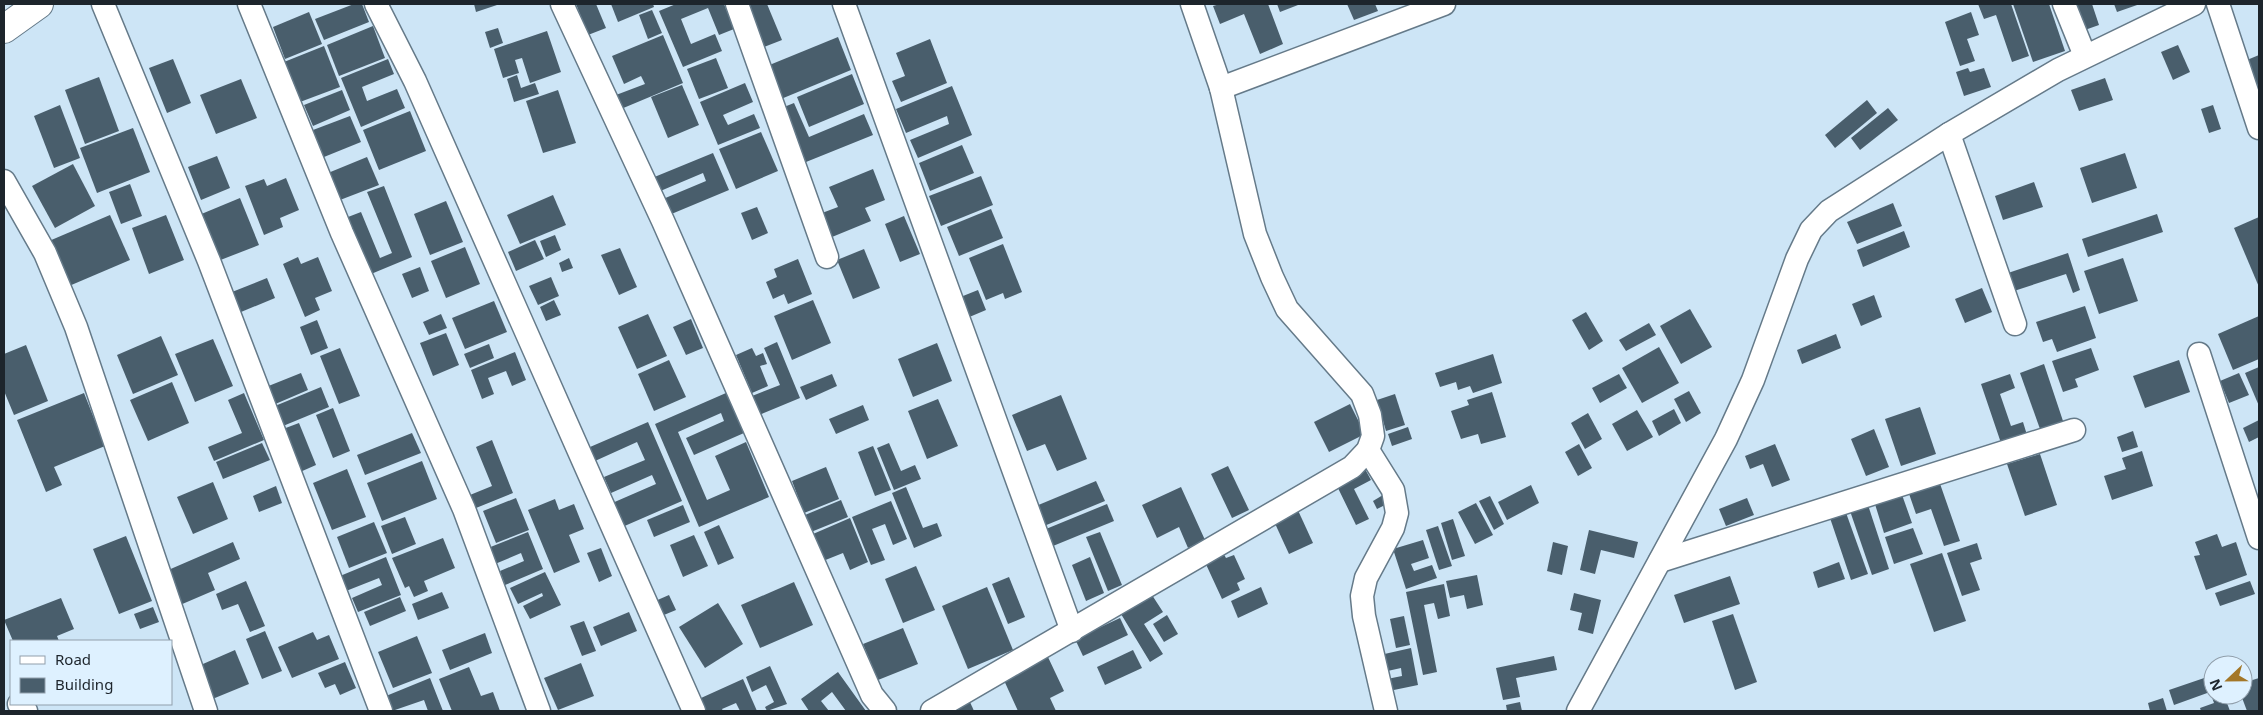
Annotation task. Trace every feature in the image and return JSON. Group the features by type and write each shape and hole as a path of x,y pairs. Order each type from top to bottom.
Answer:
{"street":[{"path":"4,29 39,4"},
{"path":"103,4 209,261 381,711"},
{"path":"248,4 342,233 464,509 539,711"},
{"path":"376,4 415,81 694,711"},
{"path":"562,4 663,221 868,686 885,711"},
{"path":"737,4 827,257"},
{"path":"844,4 1072,631"},
{"path":"932,711 1352,467 1368,450 1373,436 1370,415 1362,394 1287,309 1255,234 1222,88 1192,4"},
{"path":"1222,88 1444,4"},
{"path":"2064,4 2084,56"},
{"path":"1578,711 1726,439 1753,380 1797,259 1811,230 1829,211 1949,134 2084,56 2194,4"},
{"path":"2218,4 2259,128"},
{"path":"1949,134 2015,324"},
{"path":"4,181 45,253 73,318 206,711"},
{"path":"2199,354 2217,415 2259,538"},
{"path":"1660,561 2074,430"},
{"path":"1368,450 1393,490 1398,513 1393,528 1366,578 1362,596 1364,616 1386,711"}],"building":[{"path":"354,4 362,4 369,22 324,40 315,19"},
{"path":"474,4 500,4 476,12"},
{"path":"576,4 596,4 606,28 588,35"},
{"path":"611,4 653,4 654,7 618,22"},
{"path":"676,4 724,4 734,29 719,35 708,8 681,19 691,44 715,34 722,51 683,67 659,11"},
{"path":"745,4 767,4 782,40 764,47"},
{"path":"1220,4 1268,4 1283,44 1260,54 1244,14 1220,24 1213,6"},
{"path":"1277,4 1297,4 1298,5 1280,12"},
{"path":"1347,4 1375,4 1378,11 1354,20"},
{"path":"1978,4 2011,4 2029,56 2012,62 1996,15 1984,19"},
{"path":"2013,4 2049,4 2065,51 2033,62"},
{"path":"2072,4 2092,4 2099,25 2082,31"},
{"path":"2114,4 2140,4 2117,12"},
{"path":"652,10 662,33 648,39 639,15"},
{"path":"309,12 322,44 285,59 273,27"},
{"path":"1971,12 1979,35 1967,39 1975,61 1960,66 1945,22"},
{"path":"373,26 385,58 339,76 327,45"},
{"path":"498,28 503,43 490,48 485,32"},
{"path":"547,31 561,72 530,83 522,58 515,60 519,73 503,78 494,49"},
{"path":"663,35 683,83 621,109 616,95 645,84 641,76 624,84 612,56"},
{"path":"838,37 851,70 781,99 767,66"},
{"path":"930,39 947,83 901,102 892,81 905,76 896,53"},
{"path":"2178,45 2190,72 2173,80 2161,52"},
{"path":"324,46 340,87 300,102 284,62"},
{"path":"2259,55 2259,89 2247,60"},
{"path":"716,58 728,88 699,99 687,69"},
{"path":"173,59 191,103 167,113 149,68"},
{"path":"388,59 394,74 362,87 367,101 397,89 405,108 361,127 341,78"},
{"path":"1968,68 1970,72 1984,68 1991,87 1964,96 1956,72"},
{"path":"852,74 864,104 809,127 797,97"},
{"path":"517,75 521,88 535,83 539,94 514,102 507,79"},
{"path":"99,77 119,131 85,144 65,90"},
{"path":"2105,78 2113,100 2079,111 2071,90"},
{"path":"241,79 257,118 216,134 200,95"},
{"path":"745,83 753,102 723,115 728,125 754,114 760,128 718,145 700,102"},
{"path":"682,85 699,125 668,138 651,97"},
{"path":"952,86 972,135 918,158 910,140 949,124 947,116 906,133 896,109"},
{"path":"342,90 350,110 313,126 304,105"},
{"path":"558,90 576,143 543,153 526,101"},
{"path":"1867,100 1877,113 1835,148 1825,135"},
{"path":"794,103 809,137 864,114 873,135 806,162 784,107"},
{"path":"60,105 80,158 54,168 34,116"},
{"path":"2213,105 2221,129 2209,133 2201,109"},
{"path":"1888,108 1898,120 1860,150 1851,138"},
{"path":"410,111 426,151 379,170 363,130"},
{"path":"350,116 361,142 324,157 313,130"},
{"path":"133,128 150,172 97,193 80,148"},
{"path":"761,132 778,171 736,189 719,149"},
{"path":"962,145 974,173 930,191 919,163"},
{"path":"713,153 729,190 669,215 663,199 706,181 703,173 658,192 652,178"},
{"path":"2125,153 2137,188 2092,203 2080,168"},
{"path":"217,156 230,188 201,200 188,167"},
{"path":"367,157 379,185 340,200 328,173"},
{"path":"73,164 95,206 55,228 32,186"},
{"path":"873,169 885,200 865,208 871,221 832,237 822,213 838,207 829,187"},
{"path":"981,176 993,205 941,226 929,196"},
{"path":"286,178 299,210 280,218 283,227 264,235 245,186 264,179 267,186"},
{"path":"2034,182 2043,207 2003,220 1995,196"},
{"path":"130,184 142,216 121,224 109,192"},
{"path":"384,186 412,257 371,274 348,217 361,212 380,258 392,253 367,192"},
{"path":"553,195 566,225 520,244 507,215"},
{"path":"240,198 259,245 218,261 199,215"},
{"path":"446,201 463,242 430,255 414,214"},
{"path":"1893,203 1902,226 1857,244 1847,222"},
{"path":"757,207 768,233 752,240 741,213"},
{"path":"991,209 1003,238 959,256 947,227"},
{"path":"2157,214 2163,232 2088,257 2082,239"},
{"path":"110,215 130,260 69,286 49,241"},
{"path":"166,215 184,260 149,274 132,228"},
{"path":"904,216 920,254 900,262 885,224"},
{"path":"2259,217 2259,287 2234,228"},
{"path":"1904,231 1910,247 1863,267 1857,250"},
{"path":"555,235 561,250 546,257 540,241"},
{"path":"535,240 544,259 516,271 508,252"},
{"path":"1003,244 1022,292 1005,299 1003,293 986,300 969,258"},
{"path":"465,247 480,284 446,298 431,261"},
{"path":"620,248 637,287 619,295 601,255"},
{"path":"864,249 880,288 853,299 837,260"},
{"path":"2068,253 2080,290 2073,293 2066,274 2014,291 2008,273"},
{"path":"298,257 301,264 318,257 332,291 315,298 320,310 305,317 283,264"},
{"path":"569,258 573,268 562,272 559,263"},
{"path":"2123,258 2138,301 2099,314 2084,271"},
{"path":"798,259 812,294 788,304 784,294 773,299 766,282 777,277 774,269"},
{"path":"420,267 429,291 412,298 402,274"},
{"path":"551,277 559,296 538,305 529,286"},
{"path":"267,278 275,298 241,312 232,292"},
{"path":"1982,288 1992,312 1965,323 1955,299"},
{"path":"978,290 986,310 967,318 958,298"},
{"path":"1874,295 1882,317 1861,326 1852,304"},
{"path":"554,300 561,315 546,321 540,307"},
{"path":"813,300 831,343 792,360 774,316"},
{"path":"494,301 507,332 465,349 452,318"},
{"path":"2085,306 2096,338 2057,352 2052,339 2043,342 2036,322"},
{"path":"1690,309 1712,347 1681,364 1660,326"},
{"path":"1586,312 1603,341 1589,350 1572,320"},
{"path":"441,314 447,328 429,335 423,322"},
{"path":"648,314 667,356 637,369 618,327"},
{"path":"2259,316 2259,359 2233,370 2218,334"},
{"path":"691,319 703,348 686,355 673,327"},
{"path":"317,320 328,348 311,355 300,327"},
{"path":"1649,323 1656,335 1626,351 1619,340"},
{"path":"446,333 459,365 433,376 420,343"},
{"path":"1836,334 1841,348 1802,364 1797,350"},
{"path":"161,336 178,375 133,394 117,355"},
{"path":"213,339 233,386 195,402 175,354"},
{"path":"777,342 800,398 759,415 752,396 780,385 764,348"},
{"path":"937,343 952,381 913,397 898,359"},
{"path":"489,344 494,358 470,368 464,354"},
{"path":"26,345 48,401 14,415 4,391 4,354"},
{"path":"1659,347 1679,383 1642,403 1622,368"},
{"path":"340,348 360,396 339,404 320,356"},
{"path":"752,348 756,356 763,353 767,364 760,366 768,386 752,393 736,355"},
{"path":"2091,348 2099,370 2075,379 2078,387 2063,392 2052,361"},
{"path":"515,352 526,380 512,386 506,371 488,378 494,394 482,399 471,370"},
{"path":"1493,354 1502,383 1473,393 1470,386 1458,390 1456,382 1440,387 1435,373"},
{"path":"669,360 686,397 654,411 638,374"},
{"path":"2179,360 2190,392 2145,408 2133,376"},
{"path":"2044,364 2063,421 2040,429 2020,373"},
{"path":"2259,367 2259,406 2245,373"},
{"path":"301,373 308,390 273,405 266,387"},
{"path":"2239,373 2249,395 2229,403 2220,381"},
{"path":"832,374 837,386 806,400 800,387"},
{"path":"1619,374 1627,388 1600,403 1592,388"},
{"path":"2010,374 2015,388 2000,394 2011,426 2023,422 2027,435 2001,443 1981,384"},
{"path":"172,382 189,423 148,441 130,400"},
{"path":"321,387 329,407 283,426 275,406"},
{"path":"1689,391 1701,413 1686,422 1674,399"},
{"path":"1492,392 1506,437 1481,444 1478,434 1461,439 1451,411 1469,405 1467,400"},
{"path":"84,393 105,446 54,467 62,485 46,492 17,420"},
{"path":"244,393 264,440 214,461 208,447 242,433 228,400"},
{"path":"726,393 744,433 694,455 686,438 724,421 721,413 678,432 707,500 730,490 715,456 746,442 769,497 699,527 655,424"},
{"path":"1395,394 1405,425 1386,431 1377,400"},
{"path":"1061,395 1087,459 1057,471 1045,444 1027,451 1012,415"},
{"path":"938,399 958,446 927,459 908,411"},
{"path":"1350,404 1365,434 1329,452 1314,422"},
{"path":"863,405 869,420 836,434 829,419"},
{"path":"1920,407 1936,454 1901,466 1885,419"},
{"path":"333,408 350,451 333,458 316,415"},
{"path":"1674,409 1681,423 1659,436 1652,421"},
{"path":"1637,410 1653,437 1627,451 1612,424"},
{"path":"1588,413 1602,439 1585,449 1571,423"},
{"path":"2259,420 2259,437 2249,442 2243,428"},
{"path":"648,422 682,501 620,528 610,504 656,484 652,475 611,493 604,477 645,460 637,442 595,461 590,447"},
{"path":"299,423 316,465 300,472 283,429"},
{"path":"1408,427 1412,439 1392,446 1388,434"},
{"path":"1874,429 1889,467 1866,476 1851,439"},
{"path":"2133,431 2138,447 2122,452 2117,437"},
{"path":"412,433 421,453 365,475 357,455"},
{"path":"492,440 513,493 476,508 470,495 492,486 476,447"},
{"path":"262,443 270,460 223,479 216,462"},
{"path":"889,443 901,471 915,465 921,479 894,490 877,448"},
{"path":"1579,444 1592,468 1578,476 1565,452"},
{"path":"1775,444 1790,480 1772,487 1763,464 1750,469 1745,456"},
{"path":"873,446 891,490 875,496 858,452"},
{"path":"2142,451 2153,486 2112,500 2104,476 2126,469 2122,458"},
{"path":"2040,454 2057,505 2025,516 2007,464"},
{"path":"422,461 437,499 382,521 367,483"},
{"path":"1228,466 1249,510 1232,518 1211,474"},
{"path":"826,467 839,499 804,513 792,481"},
{"path":"347,469 366,517 332,530 313,483"},
{"path":"1365,469 1371,480 1354,489 1369,519 1356,525 1336,484"},
{"path":"1938,478 1960,541 1944,546 1931,509 1916,514 1907,488"},
{"path":"1096,481 1105,501 1044,526 1036,506"},
{"path":"213,482 228,519 193,534 177,497"},
{"path":"1531,485 1539,503 1507,520 1498,502"},
{"path":"276,486 282,503 259,512 253,496"},
{"path":"906,487 923,528 937,523 942,536 914,548 892,493"},
{"path":"1181,487 1205,540 1188,548 1179,527 1157,538 1142,505"},
{"path":"1901,492 1912,523 1884,533 1874,501"},
{"path":"1383,495 1387,504 1377,509 1373,501"},
{"path":"1490,496 1504,524 1494,530 1479,501"},
{"path":"516,498 529,530 496,543 483,511"},
{"path":"1747,498 1754,515 1726,526 1719,509"},
{"path":"555,499 559,510 574,504 584,529 569,535 580,562 554,573 528,510"},
{"path":"841,500 848,517 811,532 805,515"},
{"path":"891,501 907,539 893,545 885,524 872,529 885,560 871,565 852,517"},
{"path":"1867,502 1889,569 1872,575 1849,508"},
{"path":"1476,503 1493,535 1475,544 1458,512"},
{"path":"1107,504 1114,521 1053,546 1046,529"},
{"path":"683,505 690,522 654,537 647,520"},
{"path":"1296,506 1313,543 1289,554 1272,517"},
{"path":"1845,510 1868,574 1851,580 1829,515"},
{"path":"405,517 416,544 392,554 381,526"},
{"path":"850,518 868,562 850,570 843,553 823,561 813,534"},
{"path":"1453,519 1465,556 1452,560 1441,523"},
{"path":"374,522 387,553 349,568 337,537"},
{"path":"719,525 734,558 718,565 704,532"},
{"path":"1438,526 1452,566 1439,570 1426,530"},
{"path":"1913,528 1923,554 1894,564 1885,537"},
{"path":"1589,530 1638,542 1634,558 1601,550 1595,574 1580,570"},
{"path":"528,532 543,569 505,585 500,571 524,561 521,553 495,564 488,548"},
{"path":"1100,532 1122,585 1108,591 1086,537"},
{"path":"2217,534 2222,547 2236,542 2247,575 2206,590 2194,556 2200,555 2195,542"},
{"path":"694,535 708,566 683,577 670,545"},
{"path":"126,536 152,601 119,614 93,549"},
{"path":"443,538 455,568 424,581 428,591 414,597 409,586 405,588 392,558"},
{"path":"1423,540 1429,558 1411,564 1414,571 1432,565 1437,578 1406,589 1393,549"},
{"path":"233,542 240,559 208,573 215,590 180,605 166,571"},
{"path":"1553,542 1568,546 1562,575 1547,571"},
{"path":"1977,543 1982,559 1970,563 1980,590 1962,596 1947,553"},
{"path":"601,548 612,576 599,582 587,553"},
{"path":"1222,551 1226,558 1234,555 1245,579 1237,583 1240,590 1222,599 1204,560"},
{"path":"1942,553 1966,621 1934,632 1910,564"},
{"path":"386,557 401,595 358,612 352,598 382,585 379,578 346,591 340,576"},
{"path":"1090,557 1104,593 1086,601 1072,565"},
{"path":"1839,562 1845,579 1818,588 1813,572"},
{"path":"916,566 935,610 903,623 885,579"},
{"path":"545,572 561,605 530,619 523,606 543,596 542,593 518,604 510,588"},
{"path":"1477,575 1483,605 1467,609 1464,595 1450,598 1446,581"},
{"path":"1730,576 1740,604 1684,623 1674,595"},
{"path":"1009,577 1025,617 1008,624 992,584"},
{"path":"246,581 265,626 250,632 238,604 222,610 216,594"},
{"path":"2250,581 2255,594 2220,606 2215,593"},
{"path":"794,582 813,625 760,648 741,605"},
{"path":"1444,584 1450,616 1438,619 1434,603 1424,605 1437,672 1423,675 1406,592"},
{"path":"987,587 1013,650 968,669 942,606"},
{"path":"1261,587 1268,604 1238,618 1231,601"},
{"path":"442,592 449,608 418,620 412,604"},
{"path":"1574,593 1601,600 1593,634 1578,630 1582,613 1570,610"},
{"path":"669,595 676,610 659,617 653,602"},
{"path":"1152,595 1163,612 1144,624 1163,654 1150,662 1121,614"},
{"path":"400,597 406,611 370,626 364,612"},
{"path":"61,598 74,629 57,636 59,640 13,640 4,620"},
{"path":"718,603 743,644 705,668 679,627"},
{"path":"153,607 159,622 140,629 134,614"},
{"path":"629,612 637,631 601,646 593,627"},
{"path":"1733,614 1757,682 1735,690 1712,621"},
{"path":"1167,615 1178,634 1164,642 1153,624"},
{"path":"1404,616 1410,645 1396,648 1390,619"},
{"path":"1120,618 1128,635 1083,656 1075,639"},
{"path":"584,621 596,651 582,656 570,626"},
{"path":"903,628 918,664 878,680 863,644"},
{"path":"265,631 282,671 262,679 246,639"},
{"path":"313,632 317,640 329,635 339,659 292,678 278,647"},
{"path":"485,633 492,653 450,670 442,650"},
{"path":"417,636 432,673 393,688 378,652"},
{"path":"1411,648 1418,685 1389,691 1387,679 1402,676 1401,668 1383,672 1380,655"},
{"path":"235,650 249,684 210,700 196,667"},
{"path":"1133,650 1142,668 1105,685 1097,667"},
{"path":"1047,655 1064,691 1050,698 1056,711 1018,711 1002,676"},
{"path":"1554,656 1557,670 1516,678 1520,697 1503,700 1496,668"},
{"path":"345,662 356,688 340,695 335,684 325,688 318,673"},
{"path":"581,663 594,696 558,710 544,678"},
{"path":"770,666 787,704 767,711 765,707 774,702 766,685 752,692 746,677"},
{"path":"469,667 481,696 493,692 500,711 452,711 439,679"},
{"path":"838,672 866,711 846,711 832,692 821,701 829,711 809,711 801,699"},
{"path":"430,678 443,711 428,711 424,700 392,711 386,696"},
{"path":"2203,678 2203,695 2174,705 2169,690"},
{"path":"2259,678 2259,711 2247,711 2245,705 2253,705 2253,680"},
{"path":"743,679 757,711 740,711 736,703 722,709 723,711 706,711 701,698"},
{"path":"2163,698 2167,711 2150,711 2148,703"},
{"path":"970,702 974,711 950,711"},
{"path":"1520,702 1522,711 1507,711 1506,705"},
{"path":"2208,705 2228,705 2230,711 2201,711 2200,708"}]}
